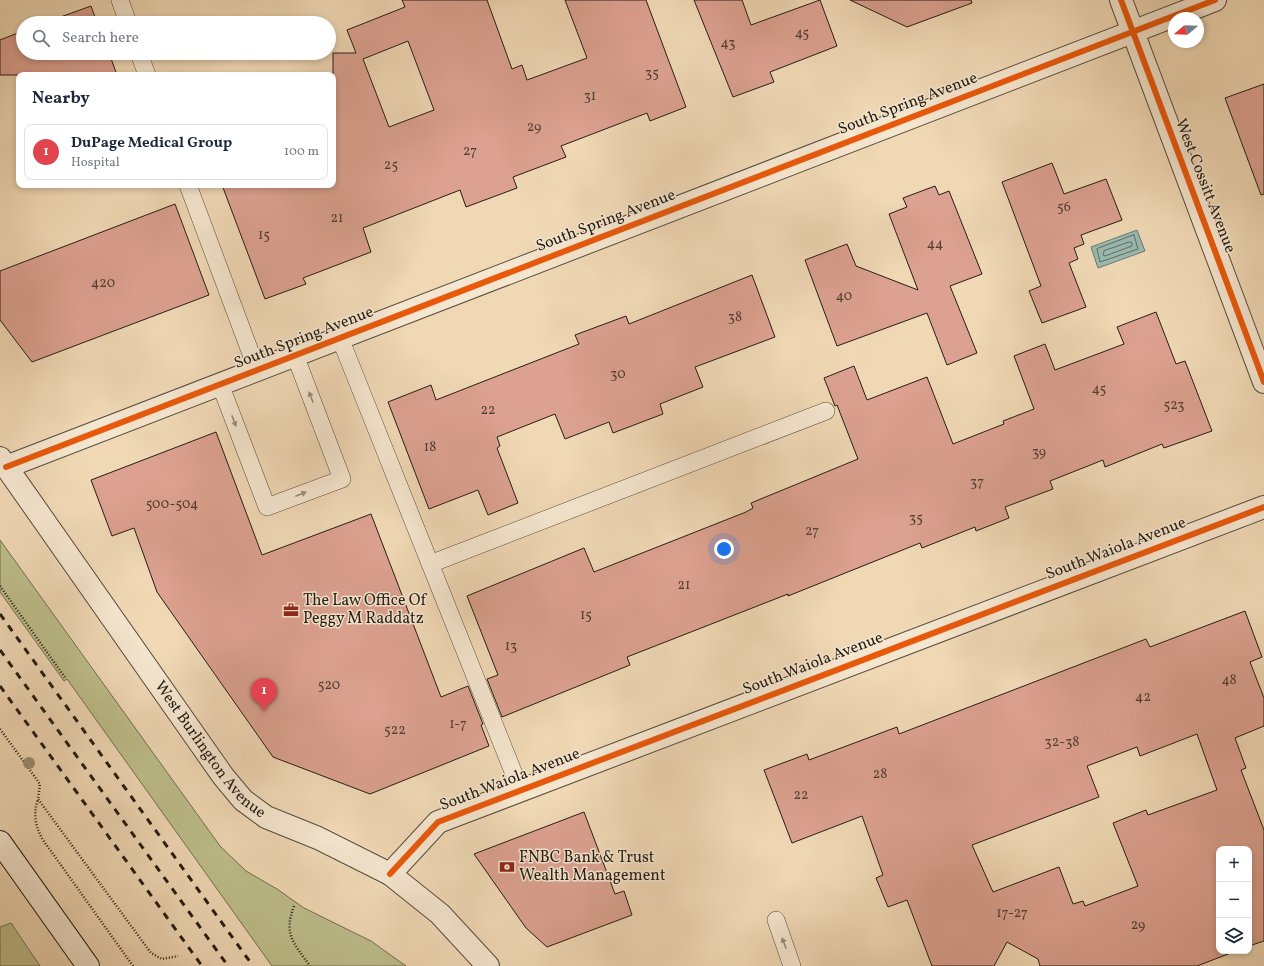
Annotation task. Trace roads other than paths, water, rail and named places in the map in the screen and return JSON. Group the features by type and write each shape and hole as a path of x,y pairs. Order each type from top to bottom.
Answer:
{"street":[{"name":"West Cossitt Avenue","path":"1121,0 1264,382"},
{"name":"South Spring Avenue","path":"3,462 295,356 1215,0"},
{"name":"West Burlington Avenue","path":"3,462 223,776 243,800 266,817 318,838 390,874 440,914 488,966"},
{"name":"South Waiola Avenue","path":"390,874 438,822 520,789 1264,507"},
{"path":"0,842 88,966"}],"lane":[{"path":"120,0 126,16"},
{"path":"142,60 146,72"},
{"path":"189,188 257,370"},
{"path":"340,338 520,789"},
{"path":"220,384 267,508 342,479 295,356"},
{"path":"430,564 826,412"},
{"path":"776,920 792,966"}],"water":[{"path":"1137,230 1145,251 1098,268 1091,247"}],"railway":[{"path":"0,614 253,966"},
{"path":"0,650 228,966"},
{"path":"0,686 202,966"}],"place":[{"name":"The Law Office Of Peggy M Raddatz","path":"291,610"},
{"name":"DuPage Medical Group","path":"264,711"},
{"name":"FNBC Bank & Trust Wealth Management","path":"507,867"}]}
